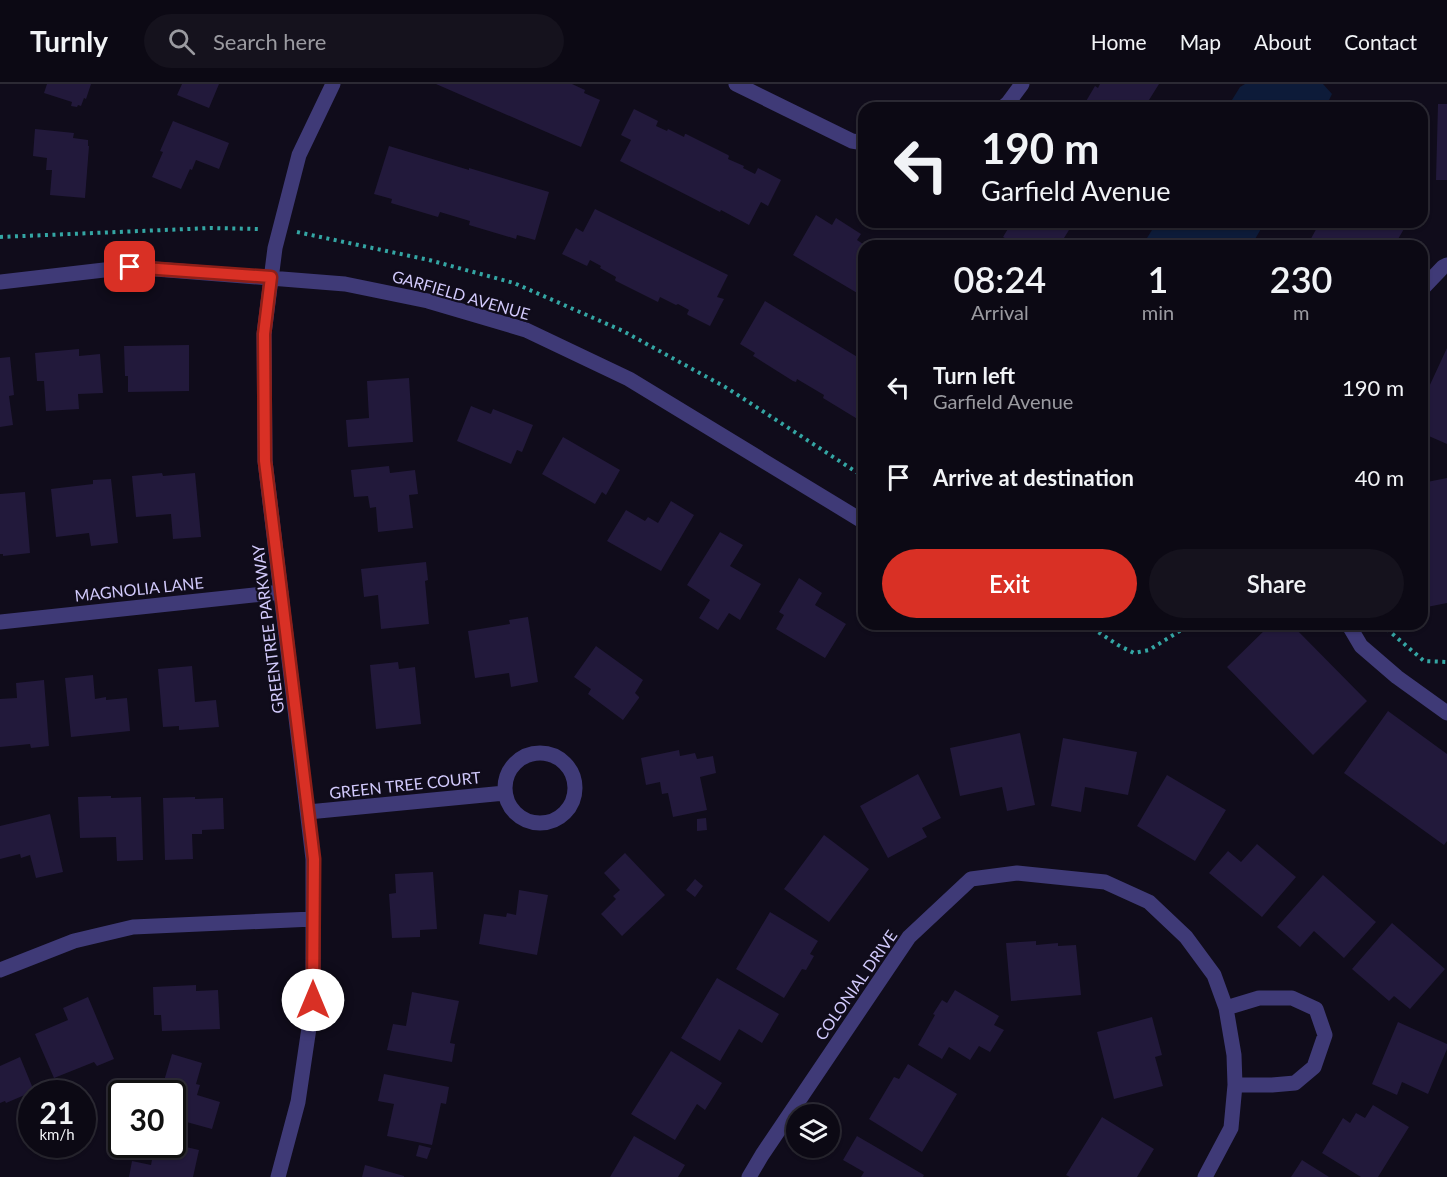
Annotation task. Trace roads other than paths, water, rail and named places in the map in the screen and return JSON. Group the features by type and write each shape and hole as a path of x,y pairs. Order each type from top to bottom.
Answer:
{"street":[{"name":"GREENTREE PARKWAY","path":"278,1177 298,1102 313,1000 314,859 265,461 264,334 275,248 299,155 333,84"},
{"path":"736,84 858,142"},
{"path":"1009,102 1022,84"},
{"path":"1428,283 1447,265"},
{"name":"GARFIELD AVENUE","path":"0,282 130,267 345,284 428,301 526,330 628,379 858,518"},
{"name":"MAGNOLIA LANE","path":"0,622 281,592"},
{"path":"1352,630 1361,646 1396,677 1447,713"},
{"name":"GREEN TREE COURT","path":"539,753 560,760 574,778 573,800 568,810 560,818 549,823 537,824 525,821 508,805 505,793 505,782 510,770 517,761 528,755 539,753"},
{"name":"GREEN TREE COURT","path":"308,812 505,793"},
{"name":"COLONIAL DRIVE","path":"749,1177 909,937 971,879 1017,873 1105,882 1149,902 1186,937 1214,975 1226,1008 1234,1055 1235,1085 1231,1128 1205,1177"},
{"path":"0,970 74,941 133,927 313,919"},
{"path":"1226,1008 1259,998 1292,998 1316,1009 1325,1035 1314,1067 1295,1083 1235,1085"}],"water":[{"path":"1245,84 1323,84 1332,94 1328,102 1231,102 1240,87"},
{"path":"1153,228 1262,228 1254,240 1146,240"}]}
